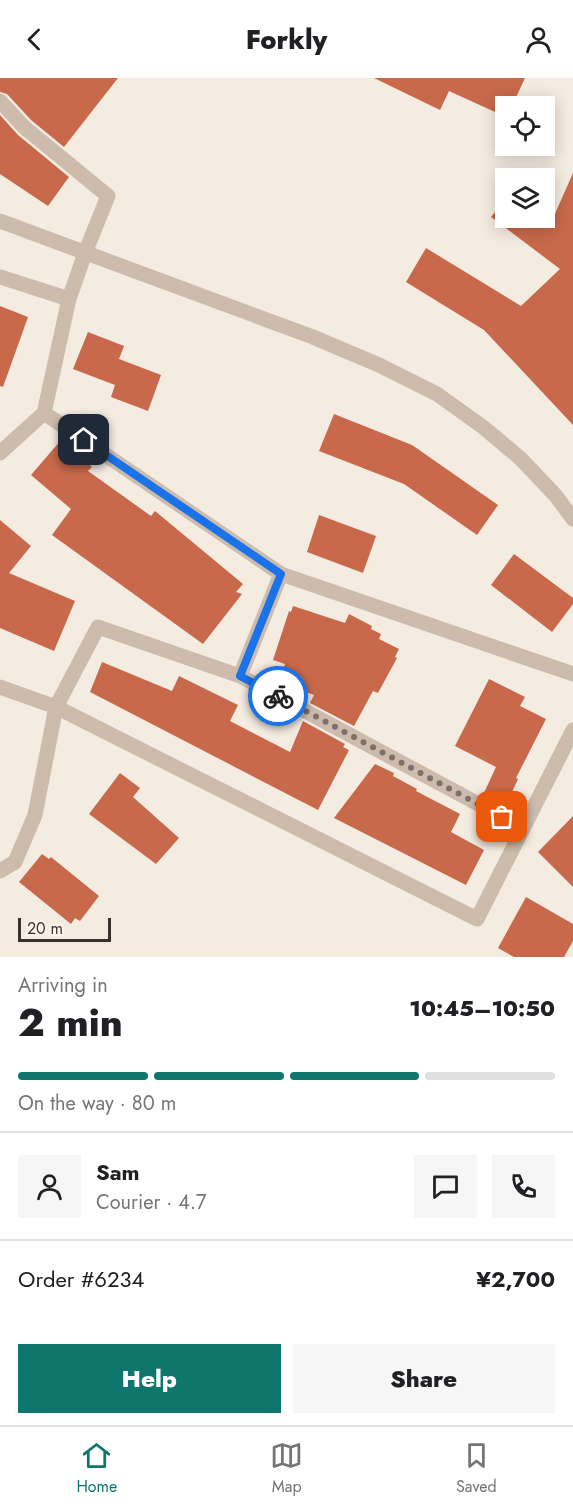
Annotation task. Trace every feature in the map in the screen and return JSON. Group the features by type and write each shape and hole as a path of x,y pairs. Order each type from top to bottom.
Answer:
{"street":[{"path":"0,101 24,128 108,196 69,299 44,413 0,453"},
{"path":"0,221 380,364 437,394 483,428 520,458 556,496 573,519"},
{"path":"0,277 69,299"},
{"path":"44,413 281,574 573,674"},
{"path":"240,676 281,574"},
{"path":"0,871 15,862 34,815 56,707 98,627 240,676 523,828"},
{"path":"0,687 56,707 477,919 573,730"}],"building":[{"path":"0,78 118,78 64,147 31,120 7,94 0,92"},
{"path":"374,78 525,78 517,96 495,96 495,112 449,91 440,110"},
{"path":"0,115 18,135 69,177 48,206 0,174"},
{"path":"573,173 573,425 484,330 406,282 426,248 521,306 560,269 506,228 555,228 555,214"},
{"path":"0,306 28,317 3,387 0,386"},
{"path":"88,332 124,346 119,359 161,375 148,411 111,397 115,385 73,369"},
{"path":"334,414 412,445 498,505 477,535 404,484 319,451"},
{"path":"61,440 92,467 88,471 151,516 155,511 243,584 236,592 242,594 203,644 52,535 71,509 31,475"},
{"path":"319,515 376,536 363,573 307,552"},
{"path":"0,520 31,546 9,573 75,601 54,651 0,628"},
{"path":"514,554 573,598 573,604 552,632 491,585"},
{"path":"293,606 345,623 349,614 372,626 371,629 381,634 379,639 399,649 395,657 397,658 378,693 373,691 354,726 310,703 314,695 279,682 285,664 273,660 289,611 291,612"},
{"path":"102,662 172,691 179,676 238,705 230,721 290,752 303,721 345,744 343,747 349,750 318,810 90,692"},
{"path":"489,679 525,697 520,706 546,719 516,778 518,779 507,803 504,801 502,806 483,795 496,767 455,746"},
{"path":"375,764 394,773 393,776 417,789 416,791 460,814 451,832 484,850 466,885 334,818"},
{"path":"120,773 140,788 133,797 179,838 156,864 89,814"},
{"path":"573,816 573,887 538,852"},
{"path":"42,854 49,859 51,857 99,896 80,921 75,918 71,924 19,882"},
{"path":"526,897 573,924 573,941 564,957 514,957 498,948"}],"way so far":[{"path":"278,696 502,817"}],"route":[{"path":"84,440 281,574 240,676 278,696"}]}
